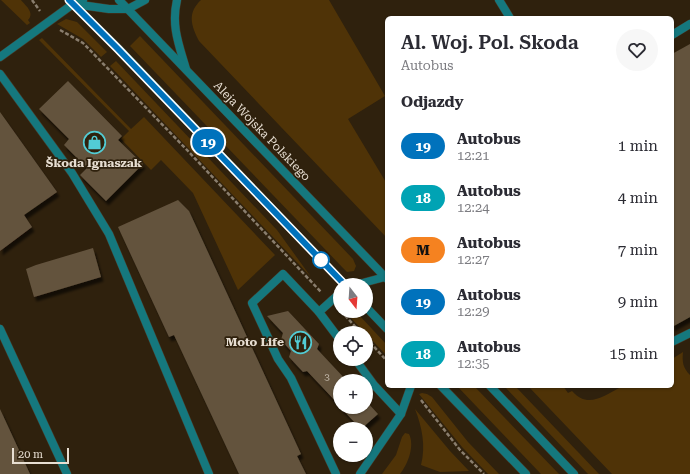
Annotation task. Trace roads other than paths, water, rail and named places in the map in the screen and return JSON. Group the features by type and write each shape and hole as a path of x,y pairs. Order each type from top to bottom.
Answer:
{"street":[{"path":"0,57 49,21 71,2 83,0"},
{"name":"Aleja Wojska Polskiego","path":"119,0 385,277"},
{"path":"71,2 109,9 128,9 145,0"},
{"path":"177,0 174,22 177,40 186,69"},
{"path":"499,0 509,16"},
{"path":"71,2 124,54 338,278"},
{"path":"674,34 690,24"},
{"path":"0,74 72,173 109,234 209,474"},
{"path":"333,331 319,312 283,274 252,303 278,359 291,378 336,474"},
{"path":"373,281 385,278"},
{"path":"319,312 333,300"},
{"path":"373,314 385,327"},
{"path":"0,328 67,474"},
{"path":"674,341 690,333"},
{"path":"359,366 374,385 401,414"},
{"path":"360,474 401,414 410,388"},
{"path":"443,388 526,474"},
{"path":"492,388 574,474"}],"place":[{"name":"Škoda Ignaszak","path":"94,142"},
{"name":"Moto Life","path":"300,342"}]}
